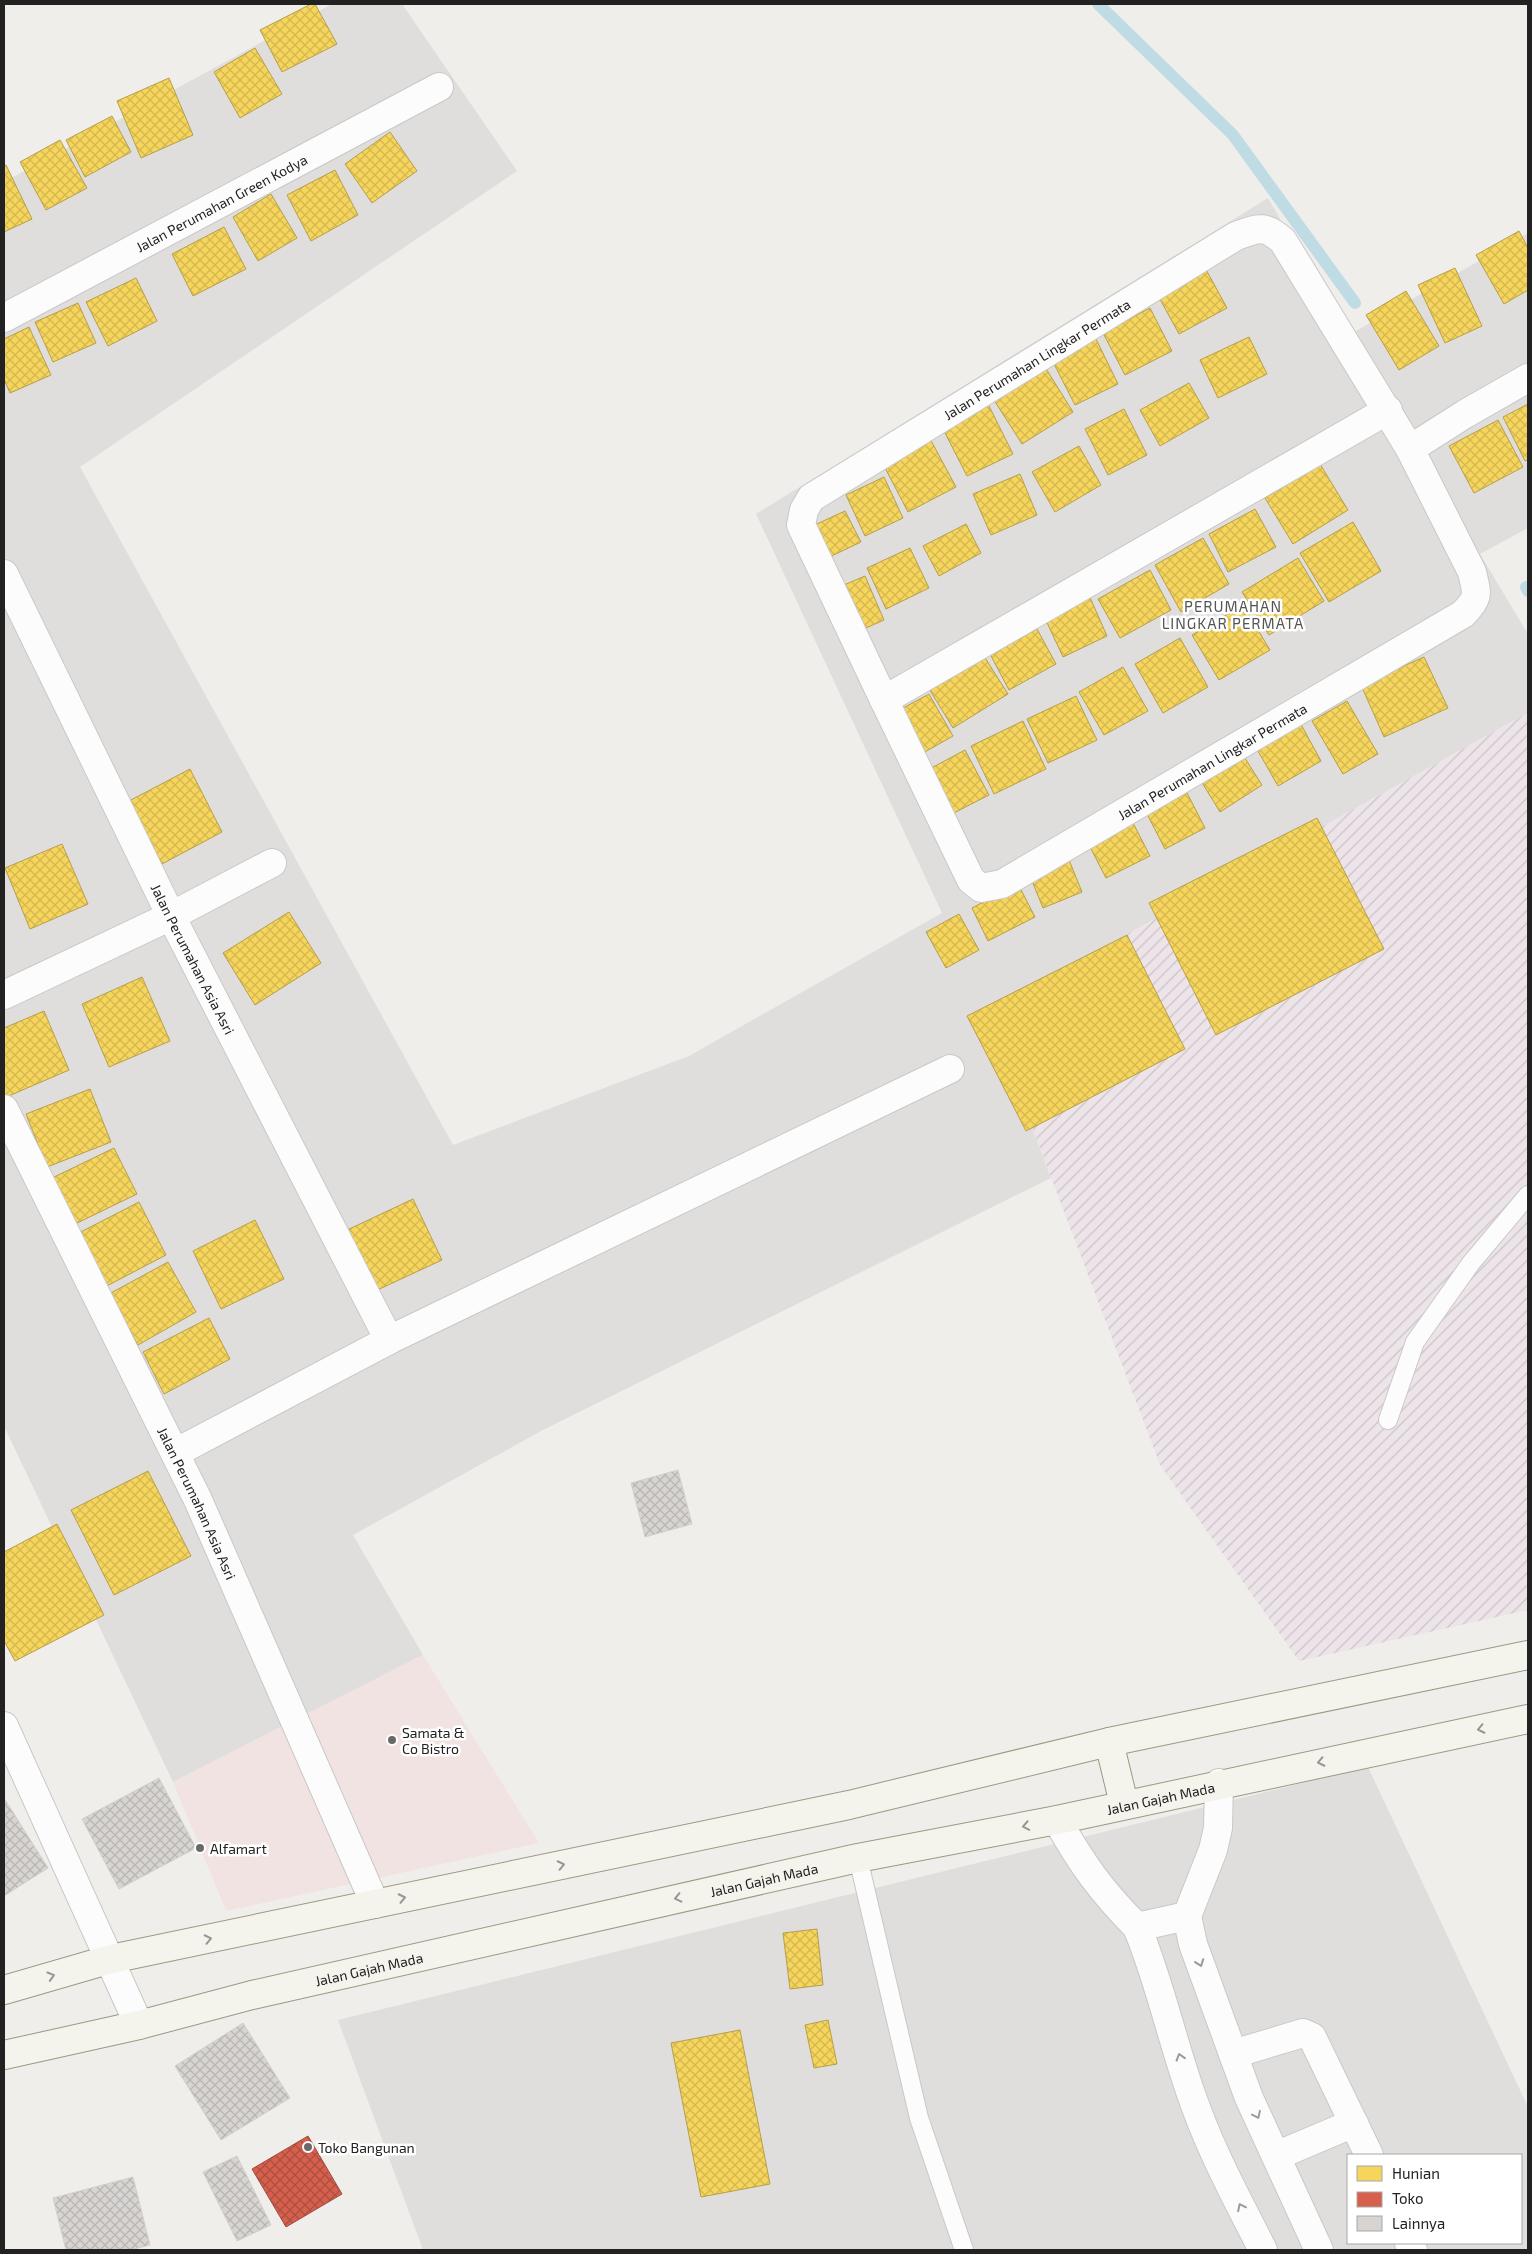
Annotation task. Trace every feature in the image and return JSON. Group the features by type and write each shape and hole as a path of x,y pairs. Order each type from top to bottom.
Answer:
{"main road":[{"path":"4,1990 111,1959 849,1805 1109,1742 1528,1655"},
{"name":"Jalan Gajah Mada","path":"4,2055 140,2025 261,1993 858,1858 1057,1820 1219,1783 1528,1719"},
{"path":"1109,1742 1124,1804"}],"street":[{"name":"Jalan Perumahan Green Kodya","path":"4,318 439,87"},
{"name":"Jalan Perumahan Lingkar Permata","path":"1262,227 1283,241 1388,410 1410,449 1472,572 1477,591 1476,600 1472,606 1448,624 1002,884 982,888 971,880 801,525 804,510 811,498 1236,236 1262,227"},
{"path":"1410,449 1465,414 1528,378"},
{"path":"884,700 1388,410"},
{"name":"Jalan Perumahan Asia Asri","path":"4,574 171,916 389,1340"},
{"path":"4,995 171,916 272,863"},
{"path":"175,1454 389,1340 950,1069"},
{"name":"Jalan Perumahan Asia Asri","path":"4,1109 198,1500 375,1904"},
{"path":"4,1726 140,2025"},
{"path":"1219,1783 1218,1828 1213,1850 1187,1916 1192,1944 1249,2098 1319,2250"},
{"path":"1057,1820 1085,1868 1105,1894 1137,1927 1150,1959 1195,2105 1240,2205 1263,2250"},
{"path":"1137,1927 1187,1916"},
{"path":"1232,2054 1303,2033 1312,2037 1369,2154"},
{"path":"1276,2156 1354,2123"}],"lane":[{"path":"1388,1420 1415,1342 1471,1263 1528,1196"},
{"path":"858,1858 919,2118 964,2250"}],"shaded area":[{"path":"332,4 402,4 517,171 80,467 453,1145 689,1056 942,913 756,514 1268,198 1347,336 1528,233 1528,528 1480,554 1528,634 1528,713 988,1011 1051,1178 541,1431 353,1535 423,1655 173,1782 4,1426 4,182"},
{"path":"1528,713 1528,1610 1299,1661 1160,1465 988,1011"},
{"path":"423,1655 539,1843 226,1911 173,1782"},
{"path":"1368,1767 1528,2107 1528,2250 423,2250 338,2020"}],"building: Hunian":[{"path":"311,4 315,4 337,44 282,72 260,30"},
{"path":"255,48 282,94 240,118 214,72"},
{"path":"169,78 193,135 141,158 117,101"},
{"path":"112,116 131,152 85,177 66,140"},
{"path":"390,132 417,171 372,203 345,164"},
{"path":"60,140 87,188 46,210 20,162"},
{"path":"6,165 32,219 4,232 4,166"},
{"path":"335,170 358,215 311,241 287,195"},
{"path":"271,194 297,238 258,261 233,217"},
{"path":"224,227 246,269 193,296 172,254"},
{"path":"1519,231 1528,248 1528,290 1504,304 1476,255"},
{"path":"1203,264 1227,308 1179,334 1155,290"},
{"path":"1455,268 1482,326 1445,343 1418,285"},
{"path":"136,278 157,321 108,346 86,302"},
{"path":"1406,291 1439,346 1399,370 1366,315"},
{"path":"78,303 96,343 53,362 35,322"},
{"path":"1150,308 1172,351 1125,375 1103,333"},
{"path":"29,327 51,375 10,393 4,379 4,339"},
{"path":"1249,337 1267,374 1218,398 1200,360"},
{"path":"1096,339 1118,384 1075,405 1052,360"},
{"path":"1045,367 1073,412 1022,444 994,400"},
{"path":"1189,383 1209,418 1160,446 1140,410"},
{"path":"988,404 1013,454 967,476 942,427"},
{"path":"1528,404 1528,460 1525,461 1503,417"},
{"path":"1124,409 1147,455 1108,475 1085,429"},
{"path":"1498,420 1523,467 1474,493 1449,446"},
{"path":"928,435 956,487 908,512 881,460"},
{"path":"1079,446 1101,485 1055,512 1032,472"},
{"path":"1320,464 1348,510 1293,544 1265,498"},
{"path":"1020,474 1037,515 991,535 973,494"},
{"path":"884,477 903,518 865,536 846,495"},
{"path":"1255,509 1276,547 1228,572 1209,534"},
{"path":"845,511 861,542 821,561 806,529"},
{"path":"1353,522 1381,571 1329,602 1300,553"},
{"path":"966,524 981,553 939,576 923,546"},
{"path":"1203,538 1229,584 1181,612 1155,565"},
{"path":"910,548 929,588 886,609 867,568"},
{"path":"1298,558 1324,601 1269,635 1242,592"},
{"path":"1150,570 1171,610 1120,638 1098,599"},
{"path":"865,576 884,620 857,632 837,588"},
{"path":"1088,593 1107,636 1063,657 1043,614"},
{"path":"1243,605 1270,650 1219,680 1192,635"},
{"path":"1037,629 1056,664 1009,690 990,654"},
{"path":"1180,638 1208,687 1163,713 1135,664"},
{"path":"982,653 1008,694 953,728 928,687"},
{"path":"1424,657 1448,708 1384,737 1361,685"},
{"path":"1123,667 1148,711 1104,735 1079,692"},
{"path":"929,694 953,736 916,757 892,714"},
{"path":"1076,696 1097,740 1048,763 1027,719"},
{"path":"1347,701 1378,754 1343,774 1312,721"},
{"path":"1298,719 1321,761 1278,786 1254,744"},
{"path":"1023,721 1046,769 994,794 971,746"},
{"path":"965,750 989,795 946,817 922,773"},
{"path":"1243,755 1262,785 1220,812 1201,781"},
{"path":"190,769 222,832 162,864 129,801"},
{"path":"1186,791 1205,828 1165,849 1146,812"},
{"path":"1317,818 1384,949 1216,1035 1149,903"},
{"path":"1131,819 1150,856 1106,878 1087,841"},
{"path":"62,844 88,904 30,929 5,868"},
{"path":"1067,855 1082,892 1043,908 1028,871"},
{"path":"1018,884 1035,917 988,941 972,908"},
{"path":"289,912 321,963 255,1005 223,953"},
{"path":"959,914 979,950 946,968 926,932"},
{"path":"1127,935 1185,1049 1026,1131 967,1016"},
{"path":"142,977 170,1041 109,1067 82,1004"},
{"path":"44,1011 69,1070 4,1098 4,1028"},
{"path":"90,1089 111,1142 47,1167 26,1114"},
{"path":"114,1148 137,1194 71,1226 48,1180"},
{"path":"413,1199 442,1260 373,1292 345,1231"},
{"path":"139,1202 166,1255 99,1290 71,1237"},
{"path":"255,1220 284,1279 221,1309 193,1251"},
{"path":"168,1262 196,1312 138,1345 109,1294"},
{"path":"209,1318 230,1359 164,1394 143,1352"},
{"path":"148,1471 191,1556 114,1595 71,1510"},
{"path":"57,1524 104,1615 15,1661 4,1641 4,1552"},
{"path":"817,1929 823,1985 790,1989 783,1933"},
{"path":"828,2020 837,2064 814,2068 805,2025"},
{"path":"740,2030 770,2184 701,2197 671,2043"}],"building: Toko":[{"path":"308,2136 342,2194 286,2227 252,2169"}],"building: Lainnya":[{"path":"678,1470 692,1524 645,1537 631,1483"},
{"path":"159,1778 196,1848 119,1889 82,1819"},
{"path":"4,1798 48,1868 4,1896"},
{"path":"243,2023 290,2098 221,2140 175,2066"},
{"path":"237,2156 271,2225 237,2241 203,2172"},
{"path":"133,2177 150,2245 130,2250 66,2250 53,2198"}],"waterway":[{"path":"1098,4 1233,135 1355,303"},
{"path":"1526,587 1528,591"}],"place":[{"name":"Samata & Co Bistro","path":"392,1740"},
{"name":"Alfamart","path":"200,1848"},
{"name":"Toko Bangunan","path":"308,2147"}],"district":[{"name":"PERUMAHAN LINGKAR PERMATA","path":"1233,614"}]}
